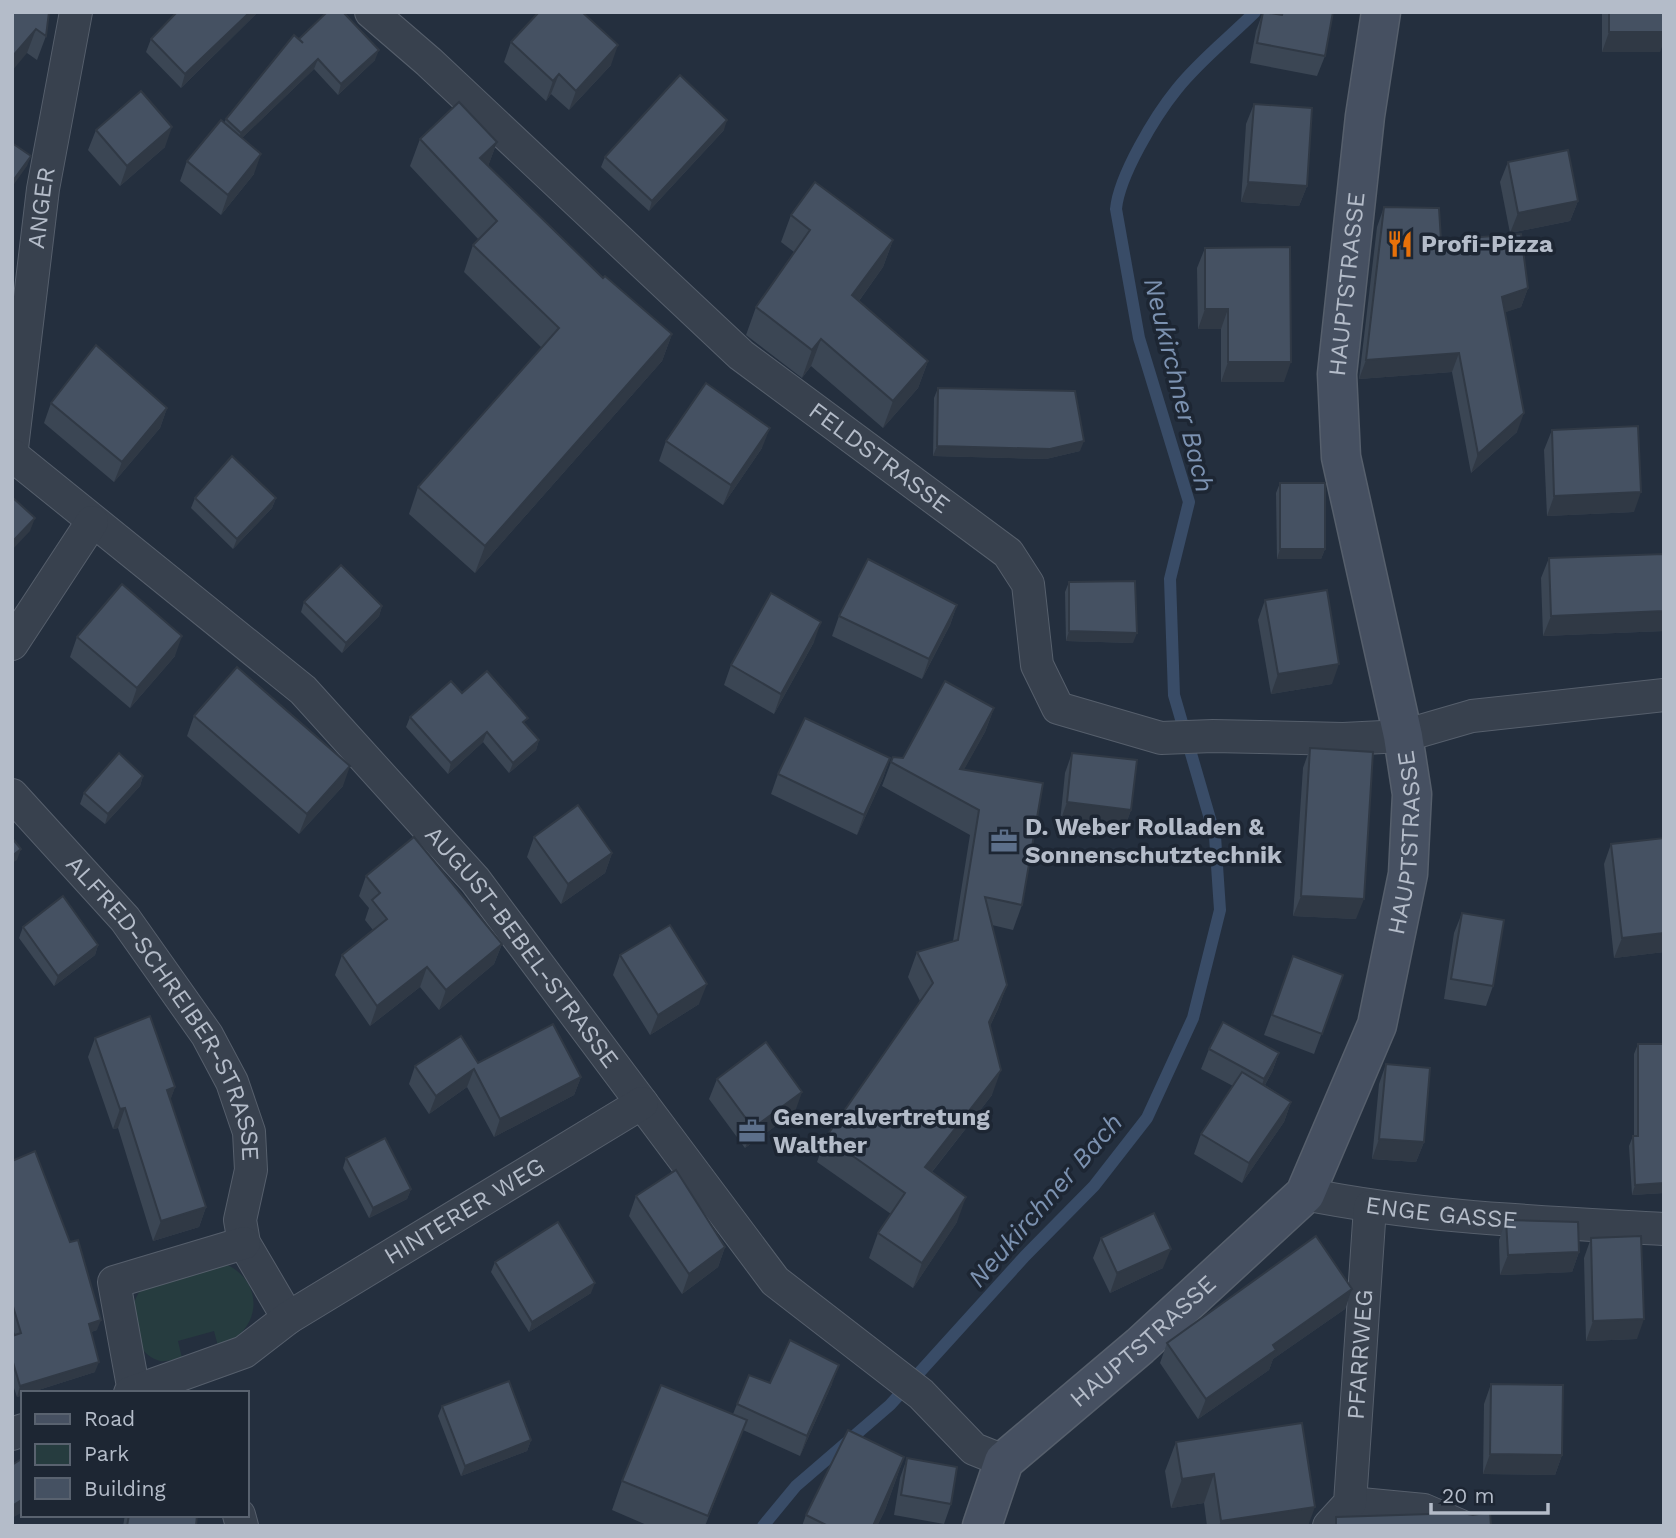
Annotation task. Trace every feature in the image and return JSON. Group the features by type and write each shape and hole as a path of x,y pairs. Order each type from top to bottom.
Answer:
{"main road":[{"name":"HAUPTSTRASSE","path":"1004,1461 1139,1346 1305,1194 1377,1025 1408,874 1412,794 1403,736 1341,457 1336,374 1364,116 1381,12"},
{"path":"982,1526 1004,1461"}],"street":[{"name":"ANGER","path":"12,448 43,189 76,12"},
{"name":"FELDSTRASSE","path":"371,12 429,62 741,355 1008,553 1028,584 1037,665 1058,708 1161,738 1213,736 1343,739 1403,736 1472,716 1664,695"},
{"name":"AUGUST-BEBEL-STRASSE","path":"12,454 92,522 303,690 475,880 775,1281 922,1394 974,1449 1004,1461"},
{"path":"12,644 92,522"},
{"name":"ALFRED-SCHREIBER-STRASSE","path":"12,795 125,919 207,1035 232,1082 249,1132 251,1170 240,1220 244,1243 288,1318"},
{"name":"HINTERER WEG","path":"139,1391 192,1383 244,1352 288,1318 642,1103"},
{"name":"ENGE GASSE","path":"1305,1194 1370,1207 1441,1216 1664,1229"},
{"name":"PFARRWEG","path":"1350,1503 1370,1207"},
{"path":"132,1391 114,1282 244,1243"},
{"path":"1329,1526 1350,1503 1424,1510 1461,1526"}],"green space":[{"path":"220,1262 235,1269 246,1280 252,1292 254,1305 244,1330 218,1346 214,1331 178,1341 182,1358 160,1361 150,1357 137,1341 132,1320 135,1299 140,1291"}],"building":[{"path":"12,12 49,12 46,36 36,29 12,57"},
{"path":"177,12 250,12 185,74 151,39"},
{"path":"327,12 343,12 379,50 341,84 318,59 241,133 226,119 294,35 303,43 299,39"},
{"path":"539,12 582,12 618,45 576,91 559,74 553,81 511,42"},
{"path":"1263,12 1282,15 1283,12 1333,12 1325,56 1257,43"},
{"path":"1609,12 1664,12 1664,32 1609,32"},
{"path":"680,75 727,120 652,201 605,157"},
{"path":"141,91 172,127 127,166 96,130"},
{"path":"459,102 497,142 480,158 603,278 605,276 672,334 485,546 418,487 559,328 473,245 497,221 420,139"},
{"path":"1254,104 1312,108 1307,186 1248,182"},
{"path":"221,120 261,154 228,195 187,161"},
{"path":"12,143 31,156 12,182"},
{"path":"1568,150 1578,201 1518,213 1508,162"},
{"path":"815,182 893,240 852,295 928,361 893,401 821,339 812,350 756,307 810,230 791,215"},
{"path":"1384,207 1439,208 1441,240 1521,234 1528,288 1502,297 1524,413 1478,454 1459,353 1366,360"},
{"path":"1290,247 1291,362 1228,362 1228,309 1205,309 1205,248"},
{"path":"96,345 167,408 122,462 51,403"},
{"path":"706,383 770,428 731,485 666,441"},
{"path":"938,388 1075,391 1084,441 1050,449 937,446"},
{"path":"1638,426 1641,492 1554,496 1552,430"},
{"path":"232,456 276,498 237,539 195,498"},
{"path":"1280,483 1325,483 1325,549 1280,549"},
{"path":"12,497 35,518 12,542"},
{"path":"1664,554 1664,611 1551,616 1549,558"},
{"path":"868,559 957,605 929,659 839,616"},
{"path":"341,565 382,606 346,643 304,602"},
{"path":"1135,581 1137,633 1069,631 1069,582"},
{"path":"122,584 182,636 137,688 77,637"},
{"path":"1327,590 1339,664 1278,674 1265,600"},
{"path":"771,593 821,622 781,694 731,665"},
{"path":"237,667 350,766 307,814 194,716"},
{"path":"487,671 528,718 523,722 539,740 513,763 487,732 451,763 410,717 451,681 462,693"},
{"path":"945,681 994,708 960,769 1043,783 1022,905 985,897 1007,985 989,1022 1001,1070 925,1167 966,1197 922,1263 878,1233 905,1193 826,1137 933,983 917,952 958,940 979,810 891,762 893,757 903,758"},
{"path":"805,718 890,758 864,815 778,774"},
{"path":"1310,748 1373,752 1364,899 1301,896"},
{"path":"119,753 143,776 108,814 84,793"},
{"path":"1072,753 1137,760 1131,810 1067,802"},
{"path":"578,805 612,853 568,884 534,837"},
{"path":"414,837 502,944 446,990 427,967 377,1006 342,955 387,919 372,900 380,893 366,876"},
{"path":"12,838 21,849 12,856"},
{"path":"1664,838 1664,933 1622,938 1611,844"},
{"path":"63,896 98,945 58,976 23,927"},
{"path":"1462,913 1504,920 1493,986 1451,979"},
{"path":"670,925 707,984 658,1015 620,955"},
{"path":"1293,956 1343,975 1322,1034 1272,1015"},
{"path":"150,1016 175,1087 167,1090 206,1207 161,1221 125,1108 120,1109 95,1038"},
{"path":"1223,1022 1279,1053 1264,1079 1209,1049"},
{"path":"553,1024 581,1077 500,1119 474,1069 436,1096 415,1066 461,1036 478,1063"},
{"path":"766,1042 802,1092 753,1128 717,1079"},
{"path":"1638,1044 1664,1044 1664,1183 1635,1185 1633,1136 1638,1136"},
{"path":"1386,1064 1430,1068 1424,1142 1379,1139"},
{"path":"1242,1072 1291,1102 1249,1163 1201,1134"},
{"path":"385,1138 411,1189 373,1208 346,1158"},
{"path":"35,1151 70,1242 78,1240 101,1320 89,1324 99,1362 20,1386 12,1359 12,1336 21,1333 12,1303 12,1161"},
{"path":"676,1170 725,1247 689,1274 636,1196"},
{"path":"1154,1213 1171,1249 1117,1273 1101,1238"},
{"path":"1506,1220 1578,1222 1579,1252 1508,1255"},
{"path":"558,1222 595,1283 532,1322 495,1262"},
{"path":"1316,1236 1352,1289 1273,1345 1276,1350 1206,1399 1167,1343"},
{"path":"1641,1236 1644,1319 1593,1321 1591,1238"},
{"path":"790,1340 839,1365 807,1436 737,1404 749,1375 770,1383"},
{"path":"509,1381 531,1440 465,1466 442,1406"},
{"path":"1491,1384 1563,1385 1562,1455 1490,1454"},
{"path":"661,1385 747,1420 708,1516 622,1481"},
{"path":"1302,1423 1315,1507 1221,1521 1214,1474 1182,1479 1176,1442"},
{"path":"848,1430 904,1457 873,1526 828,1526 806,1515"},
{"path":"907,1458 957,1467 951,1504 901,1495"},
{"path":"21,1459 21,1500 12,1506 12,1465"},
{"path":"1490,1512 1491,1526 1336,1526 1336,1517 1462,1513 1473,1515"},
{"path":"129,1517 197,1517 196,1526 127,1526"}],"waterway":[{"name":"Neukirchner Bach","path":"763,1526 796,1486 890,1405 1025,1256 1094,1186 1147,1118 1193,1018 1220,910 1215,836 1174,695 1170,579 1189,502 1139,338 1116,209 1131,164 1168,101 1195,69 1255,12"}],"place":[{"name":"Profi-Pizza","path":"1400,244"},
{"name":"D. Weber Rolladen & Sonnenschutztechnik","path":"1004,841"},
{"name":"Generalvertretung Walther","path":"752,1131"}]}
